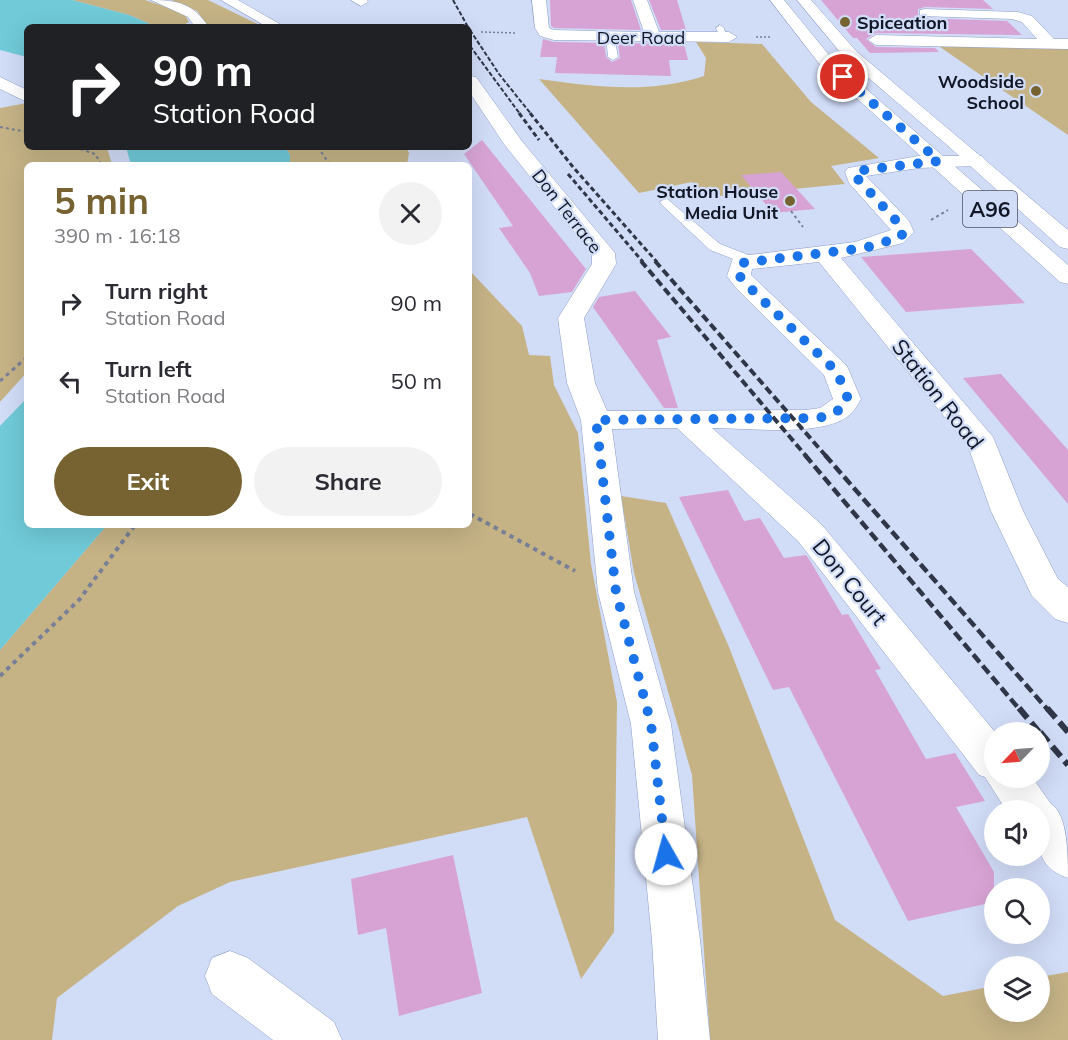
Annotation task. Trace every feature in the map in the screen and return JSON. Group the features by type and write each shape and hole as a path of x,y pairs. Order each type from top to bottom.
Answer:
{"street":[{"path":"158,0 193,14 200,24"},
{"name":"Deer Road","path":"539,0 542,28 545,33 554,36 653,37 724,34"},
{"path":"640,0 653,37"},
{"name":"A96","path":"777,0 803,36 827,63 1068,277"},
{"name":"A96","path":"804,0 851,56 1068,242"},
{"path":"237,1 273,24"},
{"path":"925,13 1013,15 1027,19 1049,43"},
{"path":"876,40 1068,44"},
{"path":"0,82 24,95"},
{"name":"Don Terrace","path":"472,84 514,144 603,253 604,264 572,318 581,383 596,420"},
{"path":"0,102 24,98"},
{"path":"684,1040 676,940 651,724 616,592 596,420 818,418 841,409 848,399 837,372 739,276 741,263 824,253 895,241 903,232 895,219 855,179 855,172 939,161 975,160"},
{"name":"Station Road","path":"824,253 982,444 1007,511 1045,587 1068,609"},
{"name":"Don Court","path":"685,420 810,533 984,750"},
{"path":"1015,788 1024,800"},
{"path":"1050,833 1068,857"},
{"path":"230,976 316,1040"}],"lane":[{"path":"610,36 613,57"},
{"path":"666,202 715,247 754,262"}],"path":[{"path":"724,34 803,36"},
{"path":"0,127 24,131"},
{"path":"84,150 95,154 100,162"},
{"path":"932,220 952,208"},
{"path":"0,381 24,360"},
{"path":"472,515 616,592"},
{"path":"0,676 79,600 133,528"}],"shaded area":[{"path":"0,0 72,0 129,15 150,24 24,24 24,56 0,50"},
{"path":"72,0 145,0 184,13 189,22 150,24 129,15"},
{"path":"171,0 208,0 258,24 206,24 197,11"},
{"path":"696,42 762,44 811,102 879,158 831,166 845,184 709,197 692,182 639,193 539,79 622,87 683,82 704,76 706,58"},
{"name":"Woodside School","path":"948,44 1068,46 1068,135 940,47"},
{"path":"24,104 24,150 108,150 111,162 24,162 24,375 0,402 0,108"},
{"path":"127,150 287,150 290,155 290,162 130,162"},
{"path":"287,150 408,150 409,153 408,162 290,162"},
{"path":"472,273 522,326 529,355 550,356 554,385 578,433 591,564 617,702 614,932 581,979 527,817 230,882 178,906 57,998 52,1040 0,1040 0,650 104,528 472,528"},
{"path":"24,401 24,528 104,528 0,650 0,426"},
{"path":"621,496 666,503 729,647 835,920 943,996 984,988 984,1022 1050,1022 1050,975 1068,972 1068,1040 710,1040 692,775 634,573"}],"building":[{"path":"550,0 631,0 641,30 554,28 551,26"},
{"path":"649,0 677,0 686,30 661,30"},
{"path":"821,0 983,0 993,9 925,7 918,9 918,16 920,18 1007,21 1022,35 876,33 866,39 876,47 935,48 939,52 870,53 857,38 853,38"},
{"path":"543,39 554,42 604,43 606,57 612,62 620,58 618,43 684,44 688,60 669,60 671,76 555,73 557,57 540,57"},
{"path":"482,140 586,269 572,292 539,296 530,273 499,228 513,226 472,166 472,162 469,162 464,154"},
{"path":"781,172 815,209 773,213 741,175"},
{"path":"971,249 1025,303 906,312 861,257"},
{"path":"635,291 671,337 657,340 678,408 664,408 593,307 599,297"},
{"path":"1001,374 1068,450 1068,504 963,378"},
{"path":"728,490 744,521 760,518 784,558 806,555 842,615 848,614 881,669 875,670 926,759 955,753 984,800 956,807 984,855 984,866 990,866 994,872 994,878 984,878 984,904 908,921 789,687 773,690 679,497"},
{"path":"453,855 482,993 399,1016 386,928 358,935 351,879"}],"railway":[{"path":"453,0 466,24"},
{"path":"472,33 499,74 531,114"},
{"path":"472,49 520,114"},
{"path":"519,113 539,140"},
{"path":"530,113 573,167 657,262"},
{"path":"568,174 643,262"},
{"path":"641,261 806,456"},
{"path":"655,261 826,456"},
{"path":"805,455 1020,710"},
{"path":"825,455 1048,710"},
{"path":"1019,708 1031,722"},
{"path":"1047,708 1068,732"},
{"path":"1050,744 1068,765"}],"place":[{"name":"Spiceation","path":"845,22"},
{"name":"Woodside School","path":"1036,91"},
{"name":"Station House Media Unit","path":"790,201"}],"route":[{"path":"666,854 651,724 616,592 596,420 818,418 830,415 845,405 848,399 837,372 745,283 739,276 738,269 741,263 865,248 895,241 901,237 903,232 901,226 855,179 855,172 939,161 843,77"}]}
